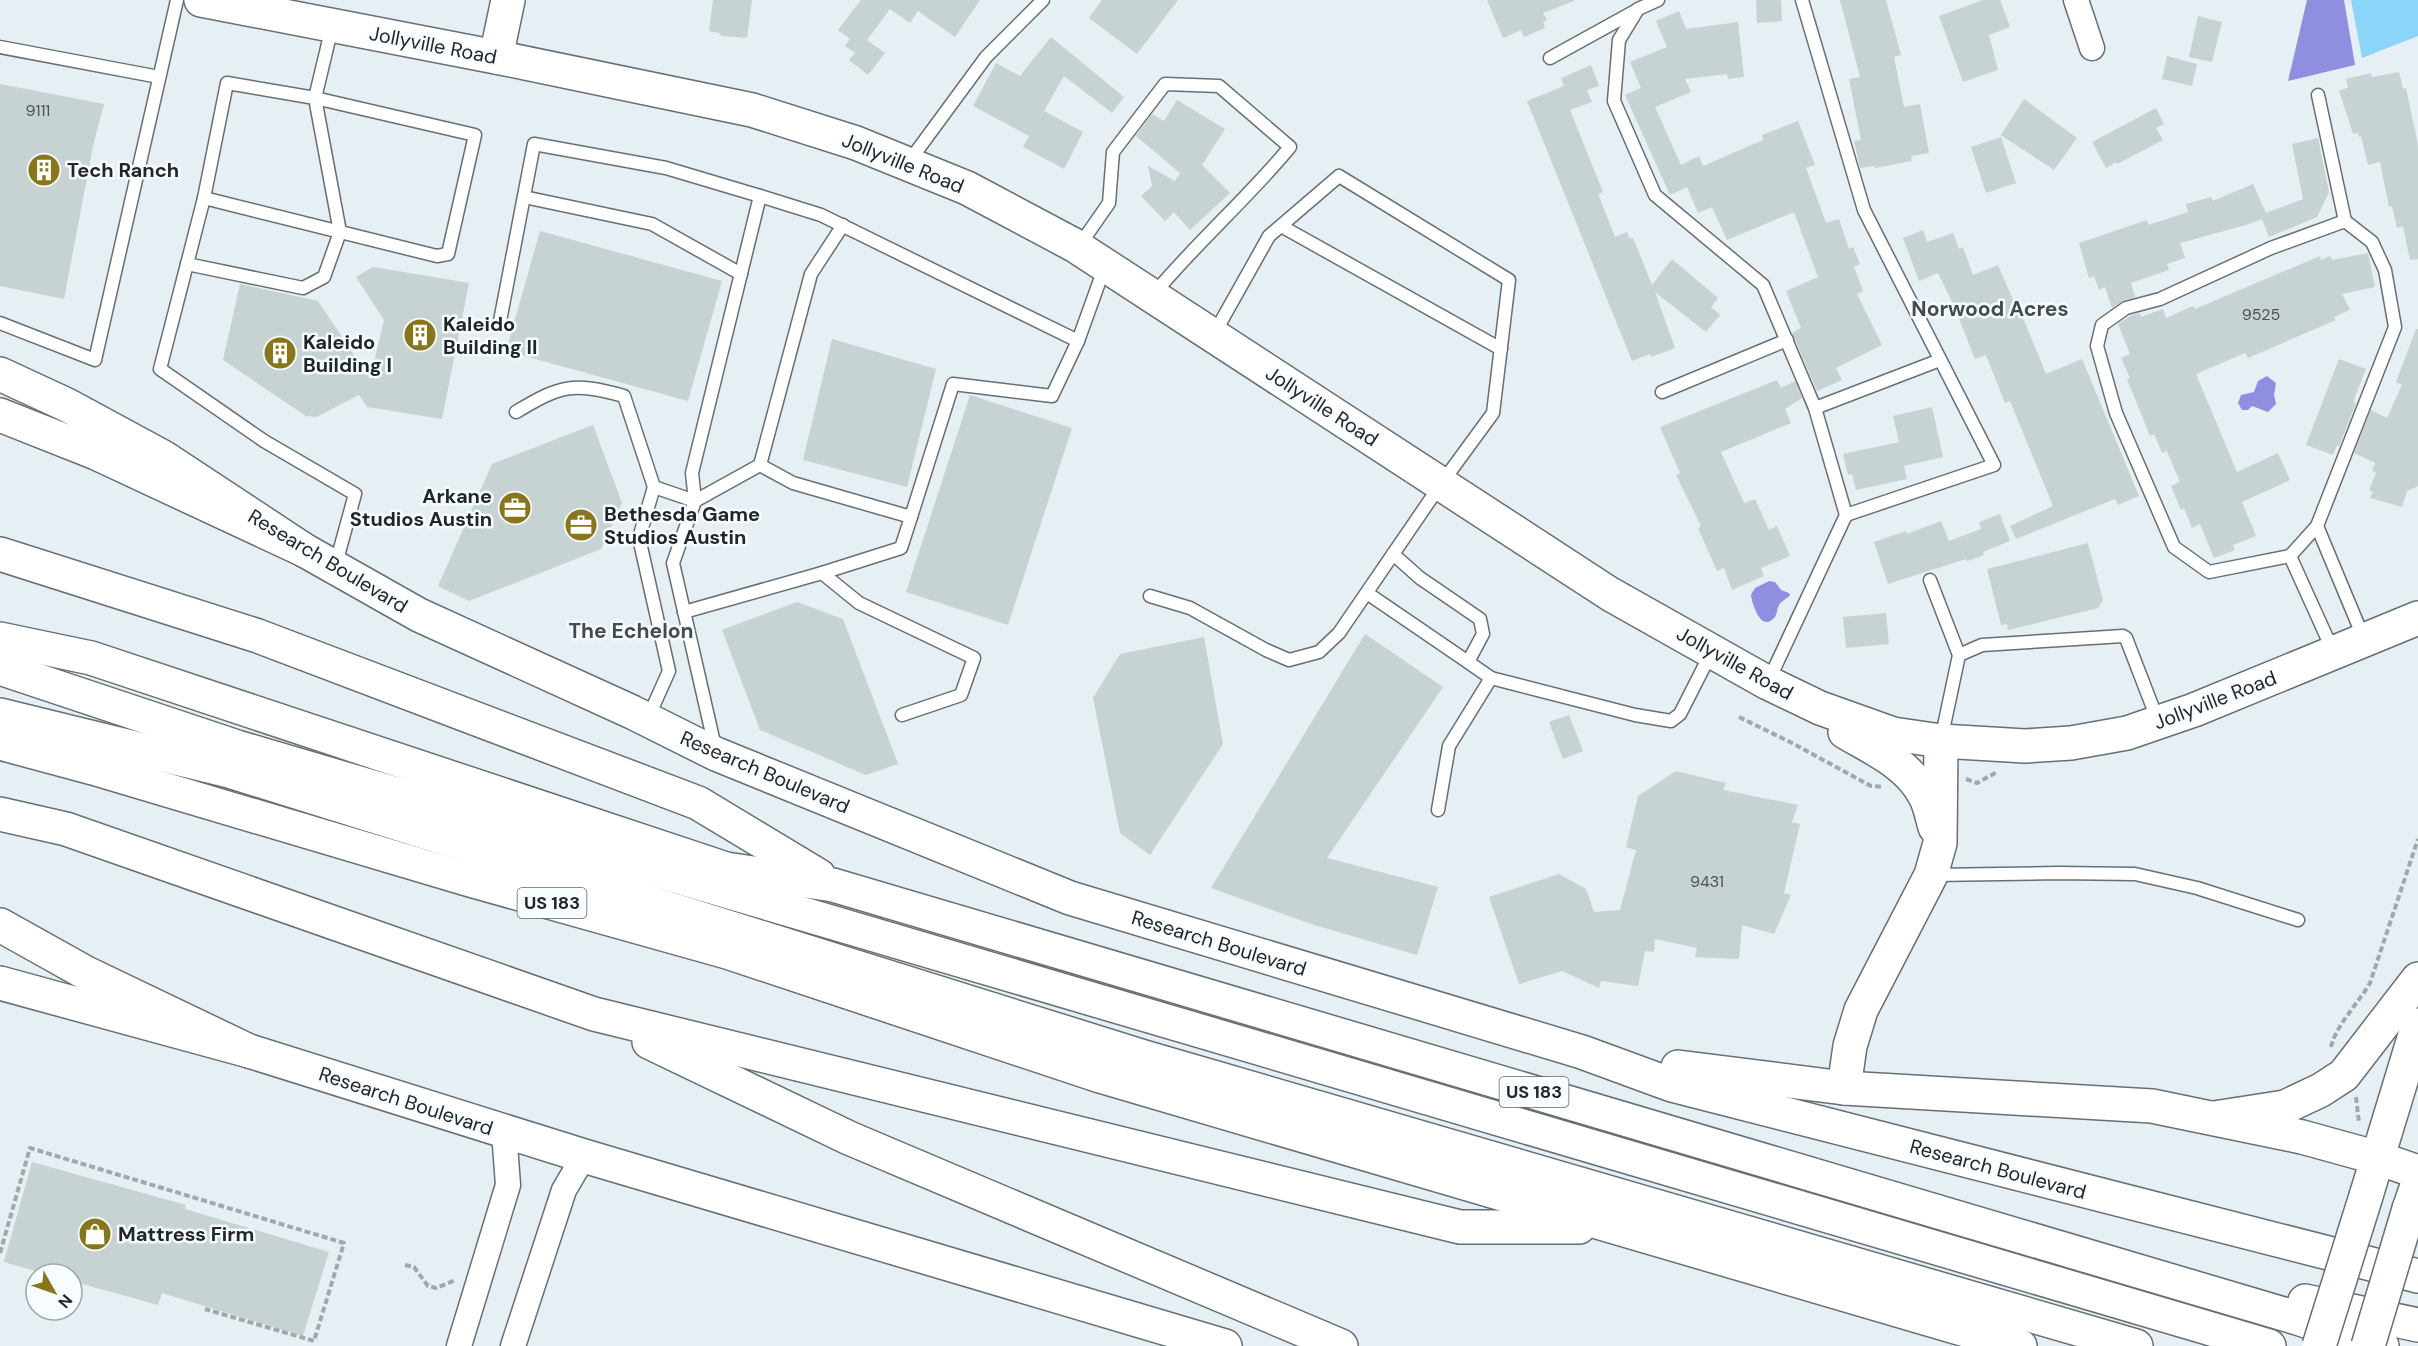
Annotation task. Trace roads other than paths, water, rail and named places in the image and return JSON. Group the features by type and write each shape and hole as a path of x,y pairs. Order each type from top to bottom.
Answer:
{"main road":[{"name":"Jollyville Road","path":"201,0 316,19 752,110 856,143 967,188 1078,247 1610,594 1768,683 1820,708 1893,734 1941,741 2025,746 2071,743 2127,733 2194,710 2418,618"},
{"path":"496,57 508,0"},
{"name":"Research Boulevard","path":"0,374 67,405 163,457 304,550 419,615 716,754 1070,898 1582,1052 1672,1085 2418,1276"},
{"path":"0,415 96,453 304,550"},
{"path":"0,554 258,636 698,803 833,885"},
{"name":"US 183","path":"0,639 91,658 726,868 833,885 2234,1299 2382,1346"},
{"path":"0,668 233,759 2269,1346"},
{"path":"0,687 233,759 1144,1057 2136,1346"},
{"path":"1820,708 1833,725 1894,761 1911,775 1926,796 1940,843"},
{"path":"0,715 233,759"},
{"path":"0,732 233,759"},
{"path":"1844,1088 1850,1046 1861,1010 1931,875 1940,843 1941,741"},
{"name":"US 183","path":"0,743 93,768 470,880 727,952 1100,1076 2020,1346"},
{"path":"0,814 66,829 594,1014 1460,1227 1617,1227"},
{"path":"0,925 86,973 249,1051"},
{"path":"2214,1118 2285,1107 2321,1090 2344,1075 2418,979"},
{"name":"Research Boulevard","path":"0,983 249,1051 504,1132 1225,1346"},
{"path":"594,1014 849,1138 1341,1346"},
{"path":"2319,1346 2418,1025"},
{"name":"Research Boulevard","path":"1582,1052 1731,1075 1844,1088 2140,1105 2302,1137 2378,1158 2418,1172"},
{"path":"2367,1346 2414,1196"},
{"path":"2234,1299 2289,1297 2418,1325"}],"street":[{"path":"2076,0 2092,48"},
{"path":"459,1346 507,1185 504,1132"},
{"path":"513,1346 564,1190 584,1156"}],"lane":[{"path":"0,323 95,360 177,0"},
{"path":"907,164 986,57 1043,0"},
{"path":"1550,58 1658,0"},
{"path":"1802,0 1864,210 1994,465 1846,515"},
{"path":"1638,9 1619,40 1614,101 1655,195 1763,285 1815,408 1846,515 1768,683"},
{"path":"187,264 303,288 324,277 340,232 315,98 316,19"},
{"path":"0,47 159,76"},
{"path":"204,198 437,256 448,254 475,135 315,98 227,83 204,198 160,369 264,441 354,494 335,568"},
{"path":"1078,247 1109,203 1113,152 1165,84 1219,86 1290,147 1263,179 1177,266 1152,296"},
{"path":"2318,95 2345,221 2372,242 2385,270 2395,327 2317,526 2290,556 2209,572 2174,546 2116,413 2097,346 2102,325 2126,308 2160,299 2271,248 2345,221"},
{"path":"500,321 534,144 666,168 821,215 1078,341"},
{"path":"1150,596 1190,608 1289,660 1319,652 1339,633 1441,484 1493,413 1509,280 1339,176 1269,236 1213,335"},
{"path":"716,754 674,563 695,501 692,473 760,196"},
{"path":"524,197 652,224 741,274"},
{"path":"654,487 695,501 760,465 811,274 843,225"},
{"path":"1281,226 1501,349"},
{"path":"684,612 901,548 952,384 1052,396 1078,341 1106,265"},
{"path":"1662,392 1787,340"},
{"path":"1815,408 1940,360"},
{"path":"516,412 544,395 575,386 595,388 624,396 654,487 639,538 669,670 647,720"},
{"path":"760,465 794,483 911,517"},
{"path":"2317,526 2364,639"},
{"path":"1393,554 1420,578 1480,619 1483,634 1468,662"},
{"path":"2290,556 2334,653"},
{"path":"822,573 860,603 974,658 961,695 902,715"},
{"path":"1930,580 1959,655 1941,741"},
{"path":"1367,593 1491,678 1671,722 1680,714 1712,651"},
{"path":"1959,655 1982,645 2123,636 2126,638 2158,723"},
{"path":"1438,810 1449,746 1491,678"},
{"path":"1931,875 2135,874 2197,888 2298,920"}],"place":[{"name":"Tech Ranch","path":"44,170"},
{"name":"Kaleido Building II","path":"420,335"},
{"name":"Kaleido Building I","path":"280,353"},
{"name":"Arkane Studios Austin","path":"515,508"},
{"name":"Bethesda Game Studios Austin","path":"581,525"},
{"name":"Mattress Firm","path":"95,1234"}],"district":[{"name":"Norwood Acres","path":"1990,309"},
{"name":"The Echelon","path":"631,631"}]}
